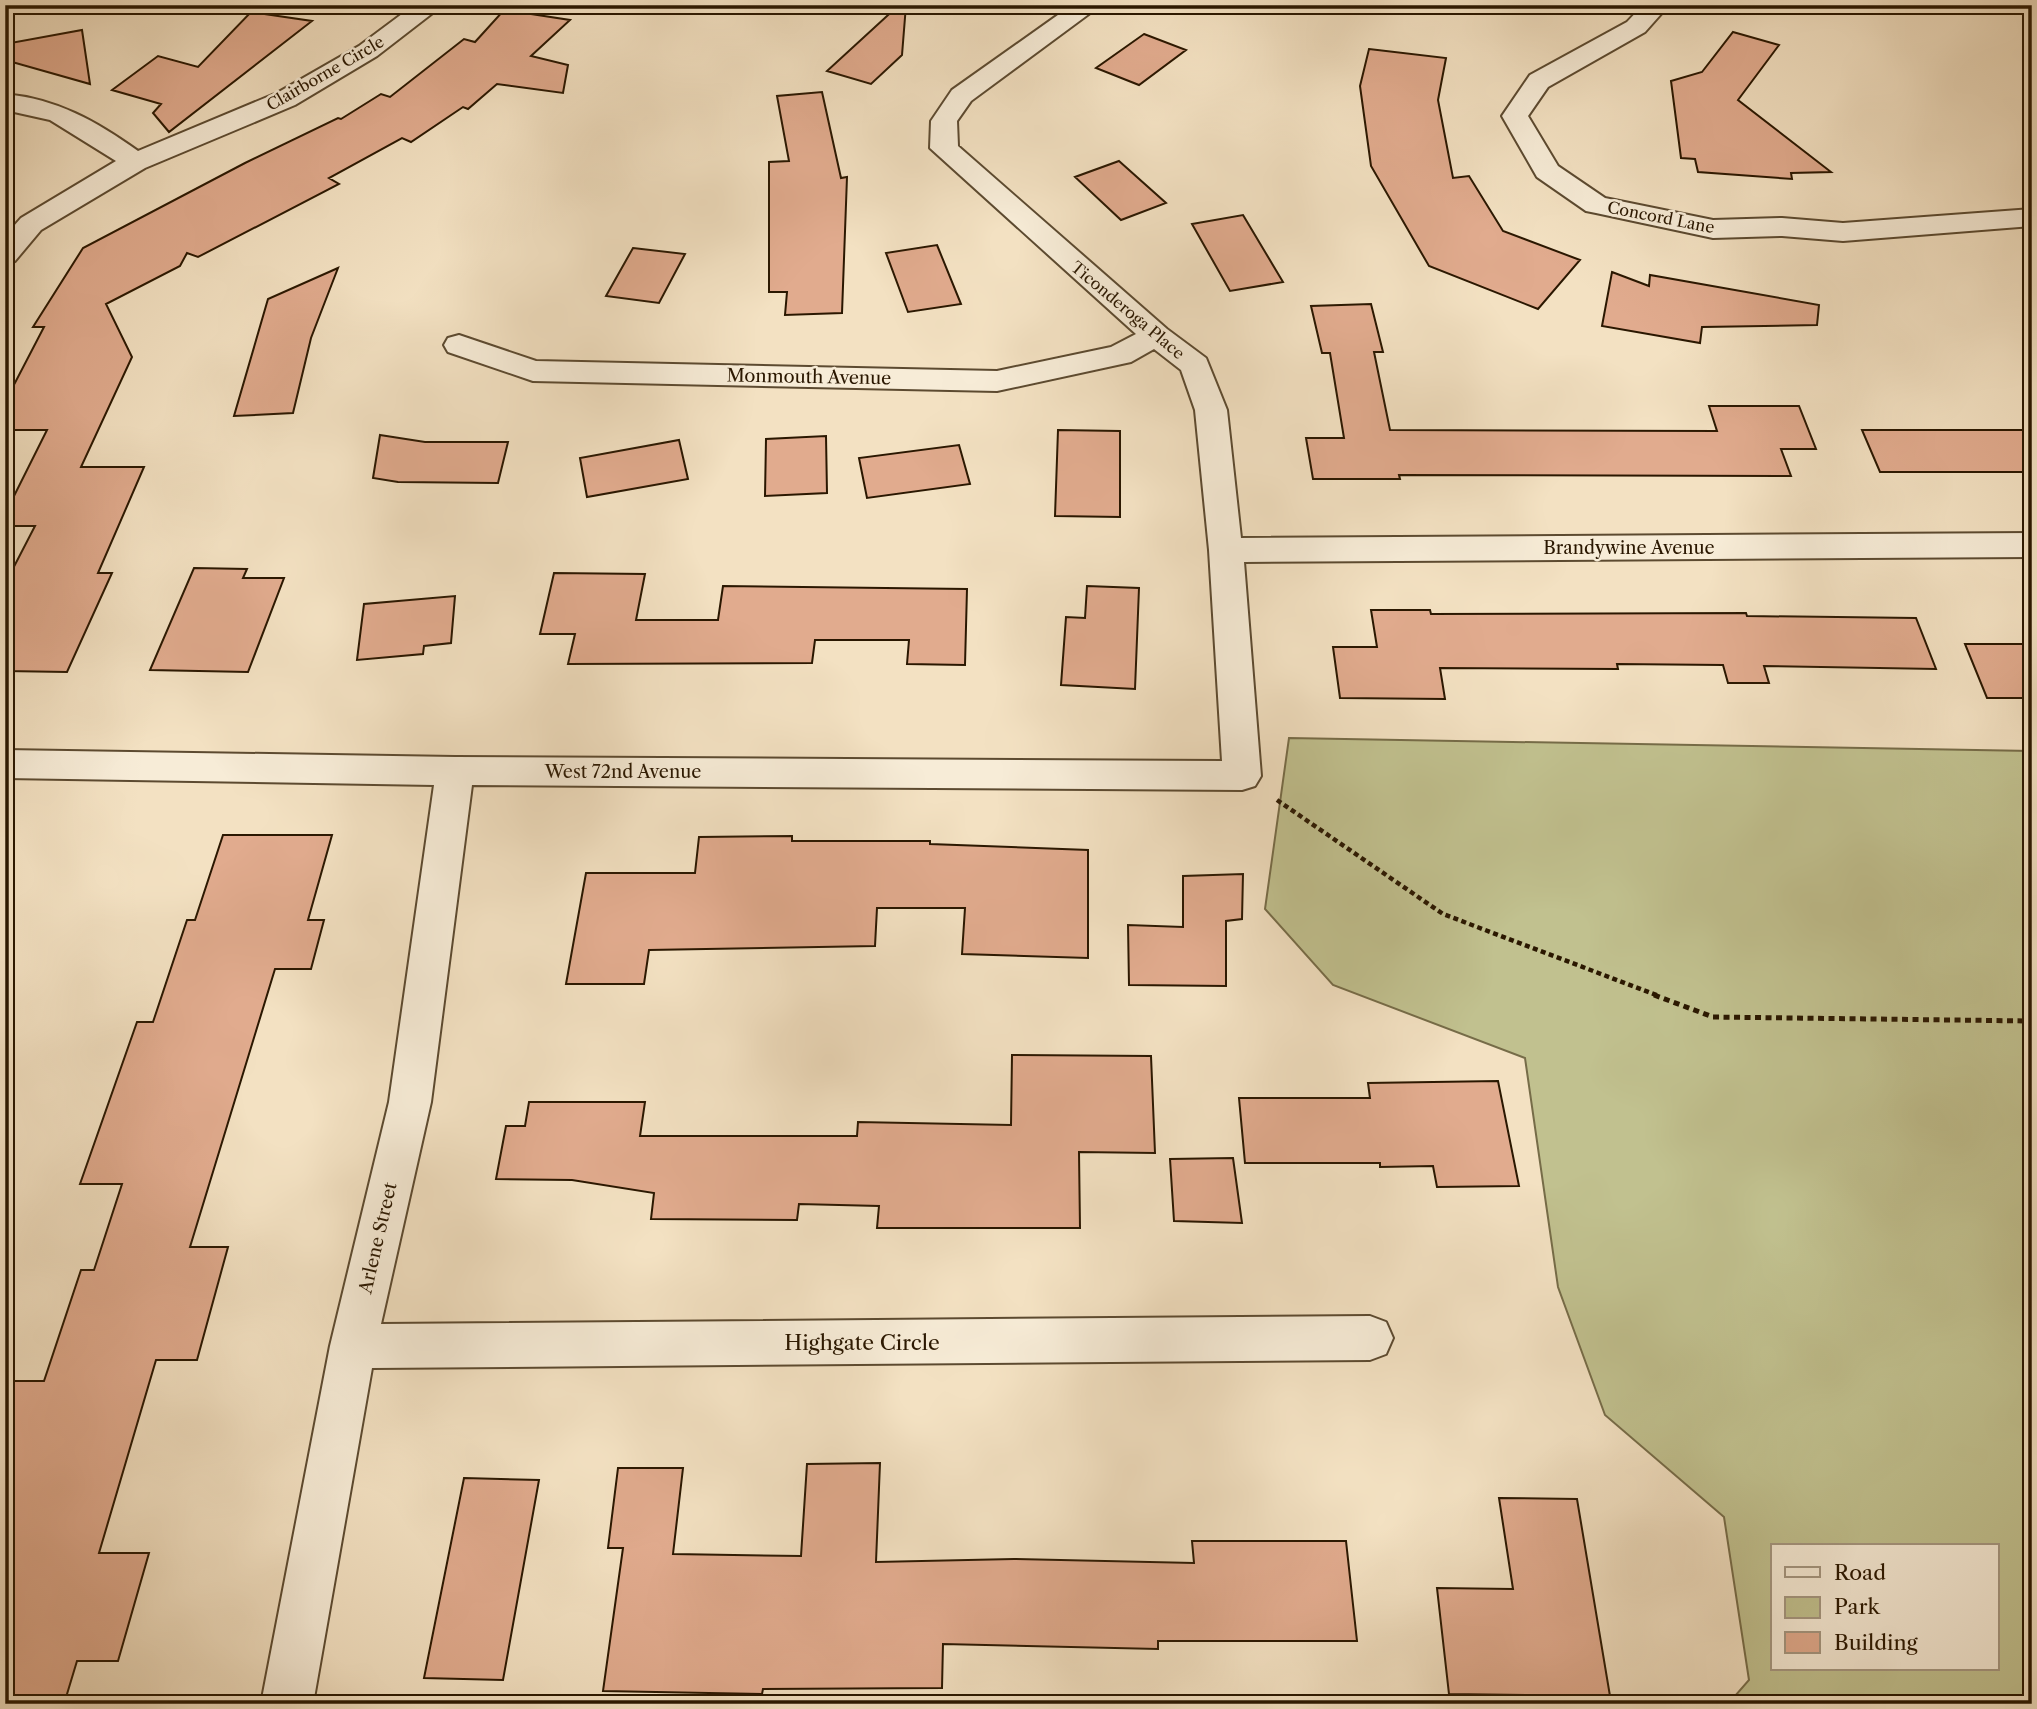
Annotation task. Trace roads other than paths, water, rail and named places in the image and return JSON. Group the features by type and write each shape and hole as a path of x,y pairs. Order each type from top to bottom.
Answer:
{"street":[{"name":"Clairborne Circle","path":"5,255 31,224 135,162 286,99 368,51 431,5"},
{"name":"Ticonderoga Place","path":"1089,5 961,96 944,121 944,148 1156,336 1195,365 1211,410 1226,550 1241,776"},
{"name":"Concord Lane","path":"1657,5 1636,27 1539,81 1515,116 1547,171 1596,205 1713,229 1782,227 1843,232 2032,217"},
{"path":"5,102 19,103 75,119 135,162"},
{"name":"Monmouth Avenue","path":"459,345 533,371 997,381 1120,355 1156,336"},
{"name":"Brandywine Avenue","path":"1226,550 2032,545"},
{"name":"West 72nd Avenue","path":"5,764 455,771 1241,776"},
{"name":"Arlene Street","path":"287,1704 353,1346 410,1102 455,771"},
{"name":"Highgate Circle","path":"353,1346 1370,1338"}]}
